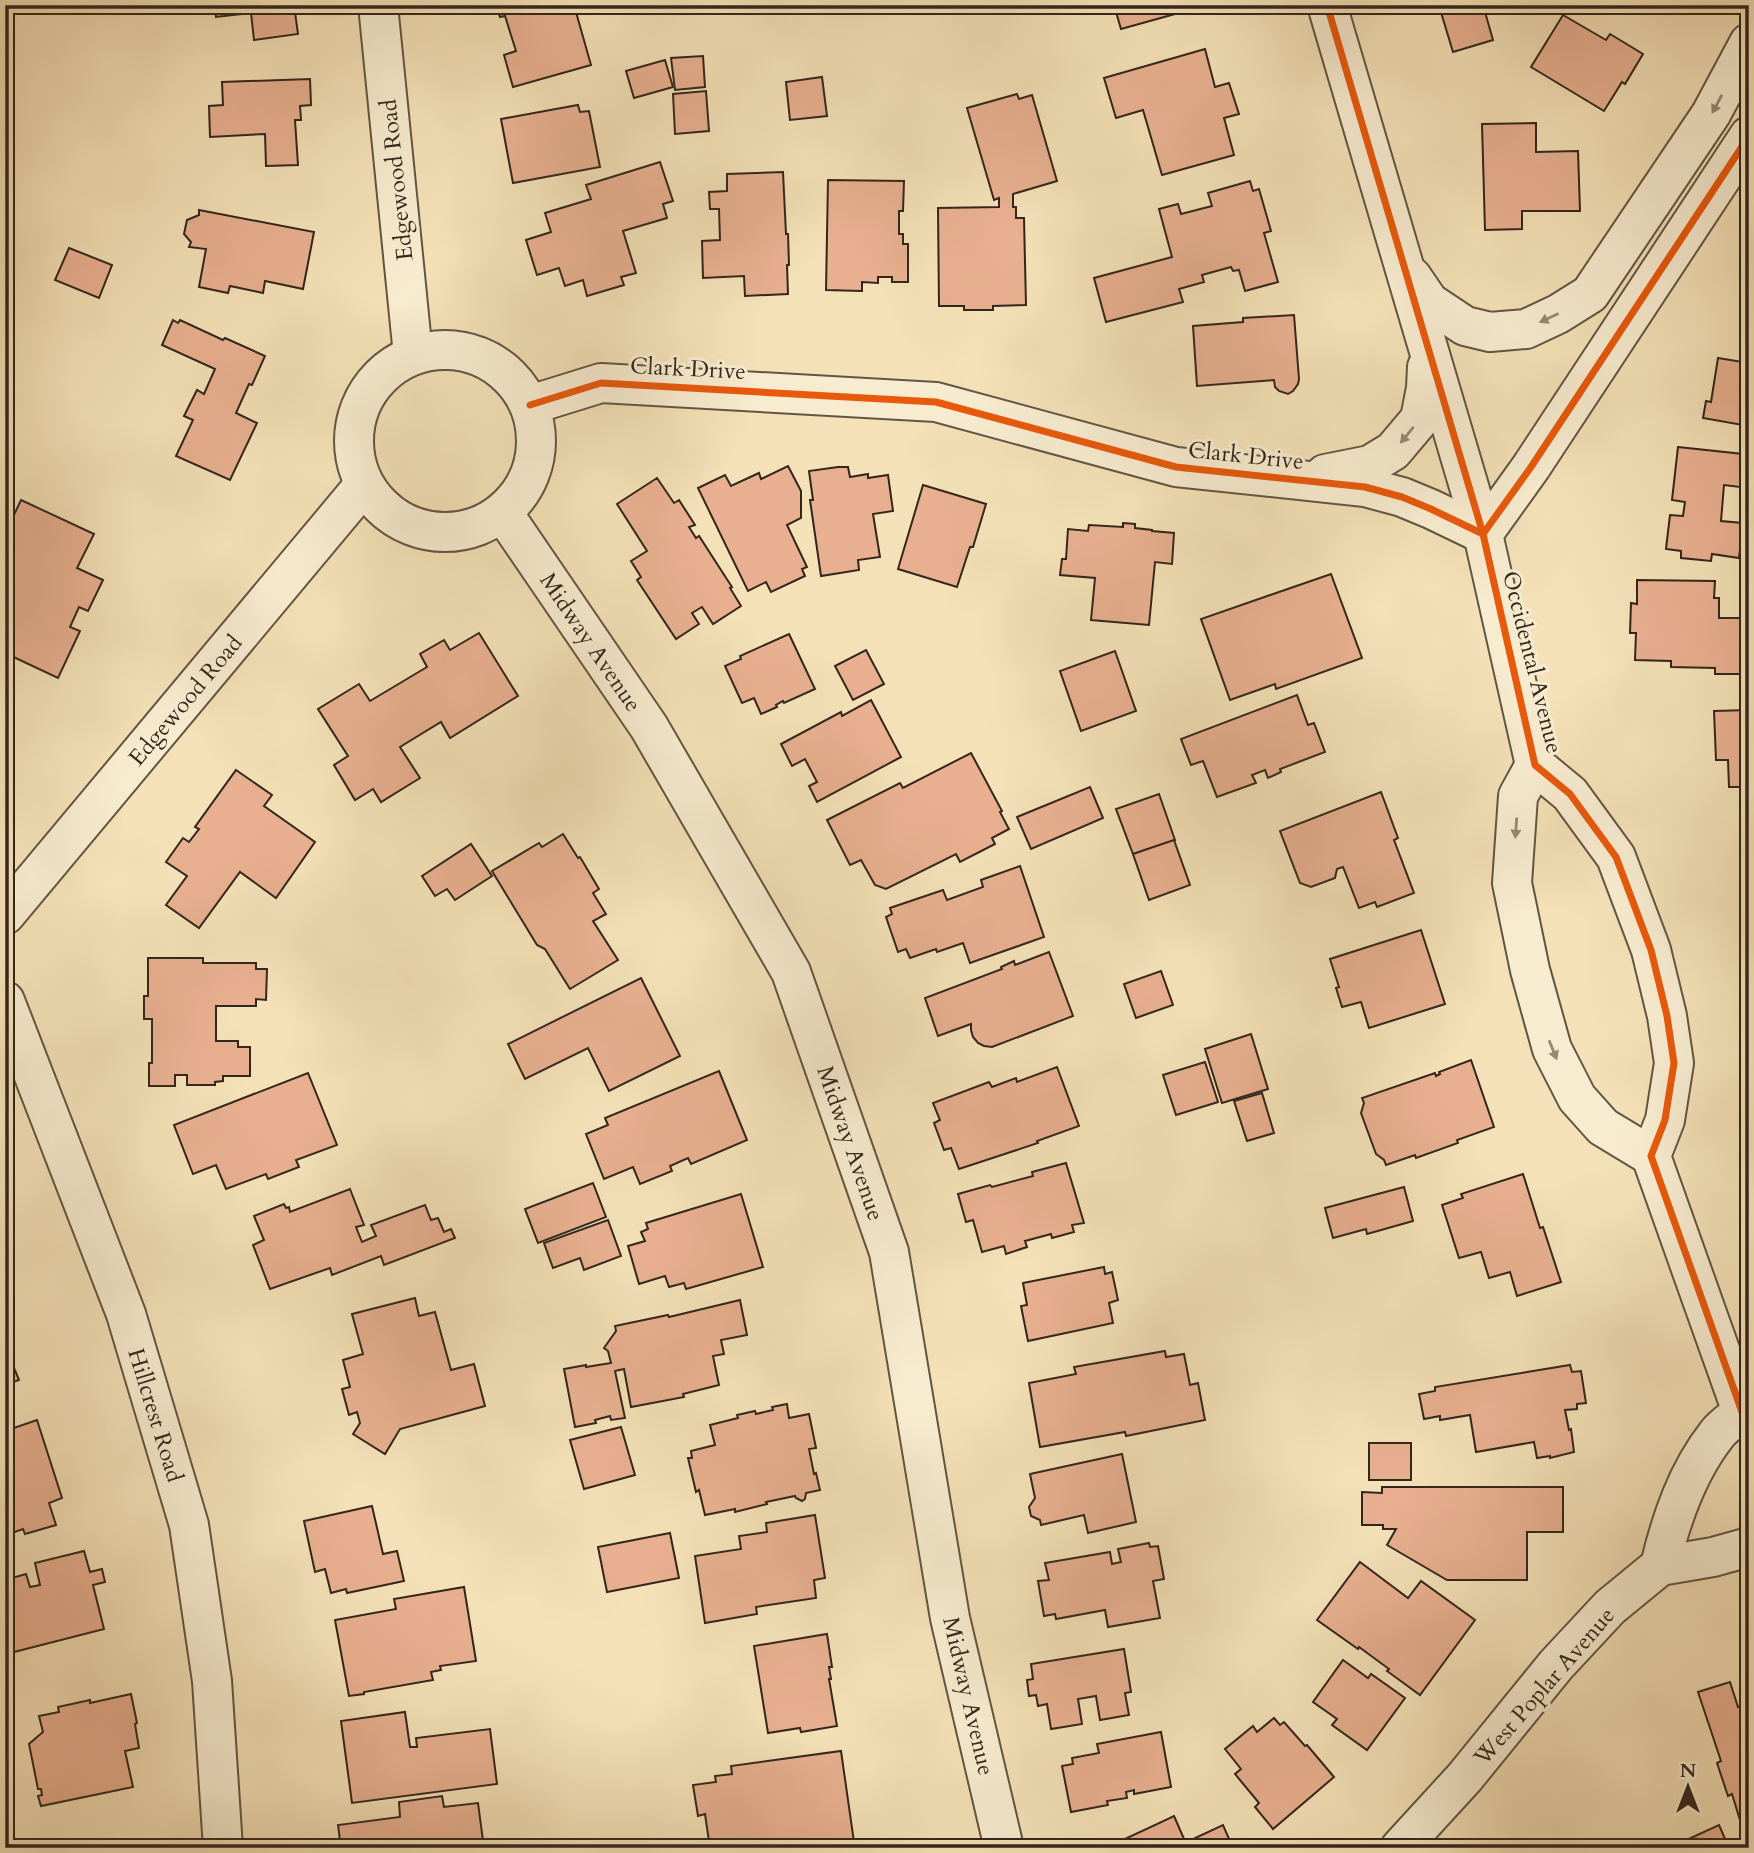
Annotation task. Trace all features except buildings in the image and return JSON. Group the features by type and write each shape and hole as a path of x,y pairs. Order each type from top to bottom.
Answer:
{"street":[{"name":"Edgewood Road","path":"378,5 413,355"},
{"name":"Occidental Avenue","path":"1327,5 1483,534 1535,765 1570,794 1616,857 1651,950 1675,1063 1665,1120 1651,1156 1603,1127 1577,1098 1552,1049 1530,970 1512,883 1518,796 1535,765"},
{"path":"1406,269 1429,303 1465,326 1490,332 1526,329 1558,314 1591,293 1711,114 1749,43"},
{"path":"1483,534 1531,467 1749,136"},
{"path":"1591,293 1626,323"},
{"name":"Clark Drive","path":"1296,479 1370,465 1393,452 1420,419 1426,388 1427,347"},
{"path":"441,349 469,352 494,363 516,381 530,405 537,433 535,463 523,491 503,513 480,526 454,532 427,531 402,522 380,506 364,485 354,455 355,424 366,394 386,370 413,355 441,349"},
{"name":"Clark Drive","path":"530,405 601,383 936,402 1176,467 1365,487 1402,497 1483,534"},
{"name":"Edgewood Road","path":"5,915 364,485"},
{"name":"Midway Avenue","path":"503,513 649,727 791,972 889,1252 950,1618 1004,1848"},
{"name":"Hillcrest Road","path":"5,1002 126,1314 189,1525 212,1681 223,1848"},
{"path":"1651,1156 1745,1413 1718,1432 1698,1461 1678,1503 1660,1566"},
{"name":"West Poplar Avenue","path":"1400,1848 1465,1777 1556,1665 1610,1607 1660,1566 1713,1557 1749,1547"}],"cycle path":[{"path":"1327,5 1483,534 1535,765 1570,794 1616,857 1651,950 1667,1016 1674,1063 1665,1120 1651,1156 1742,1412"},
{"path":"530,405 601,383 936,402 1176,467 1365,487 1402,497 1483,534 1531,467 1749,136"}]}
